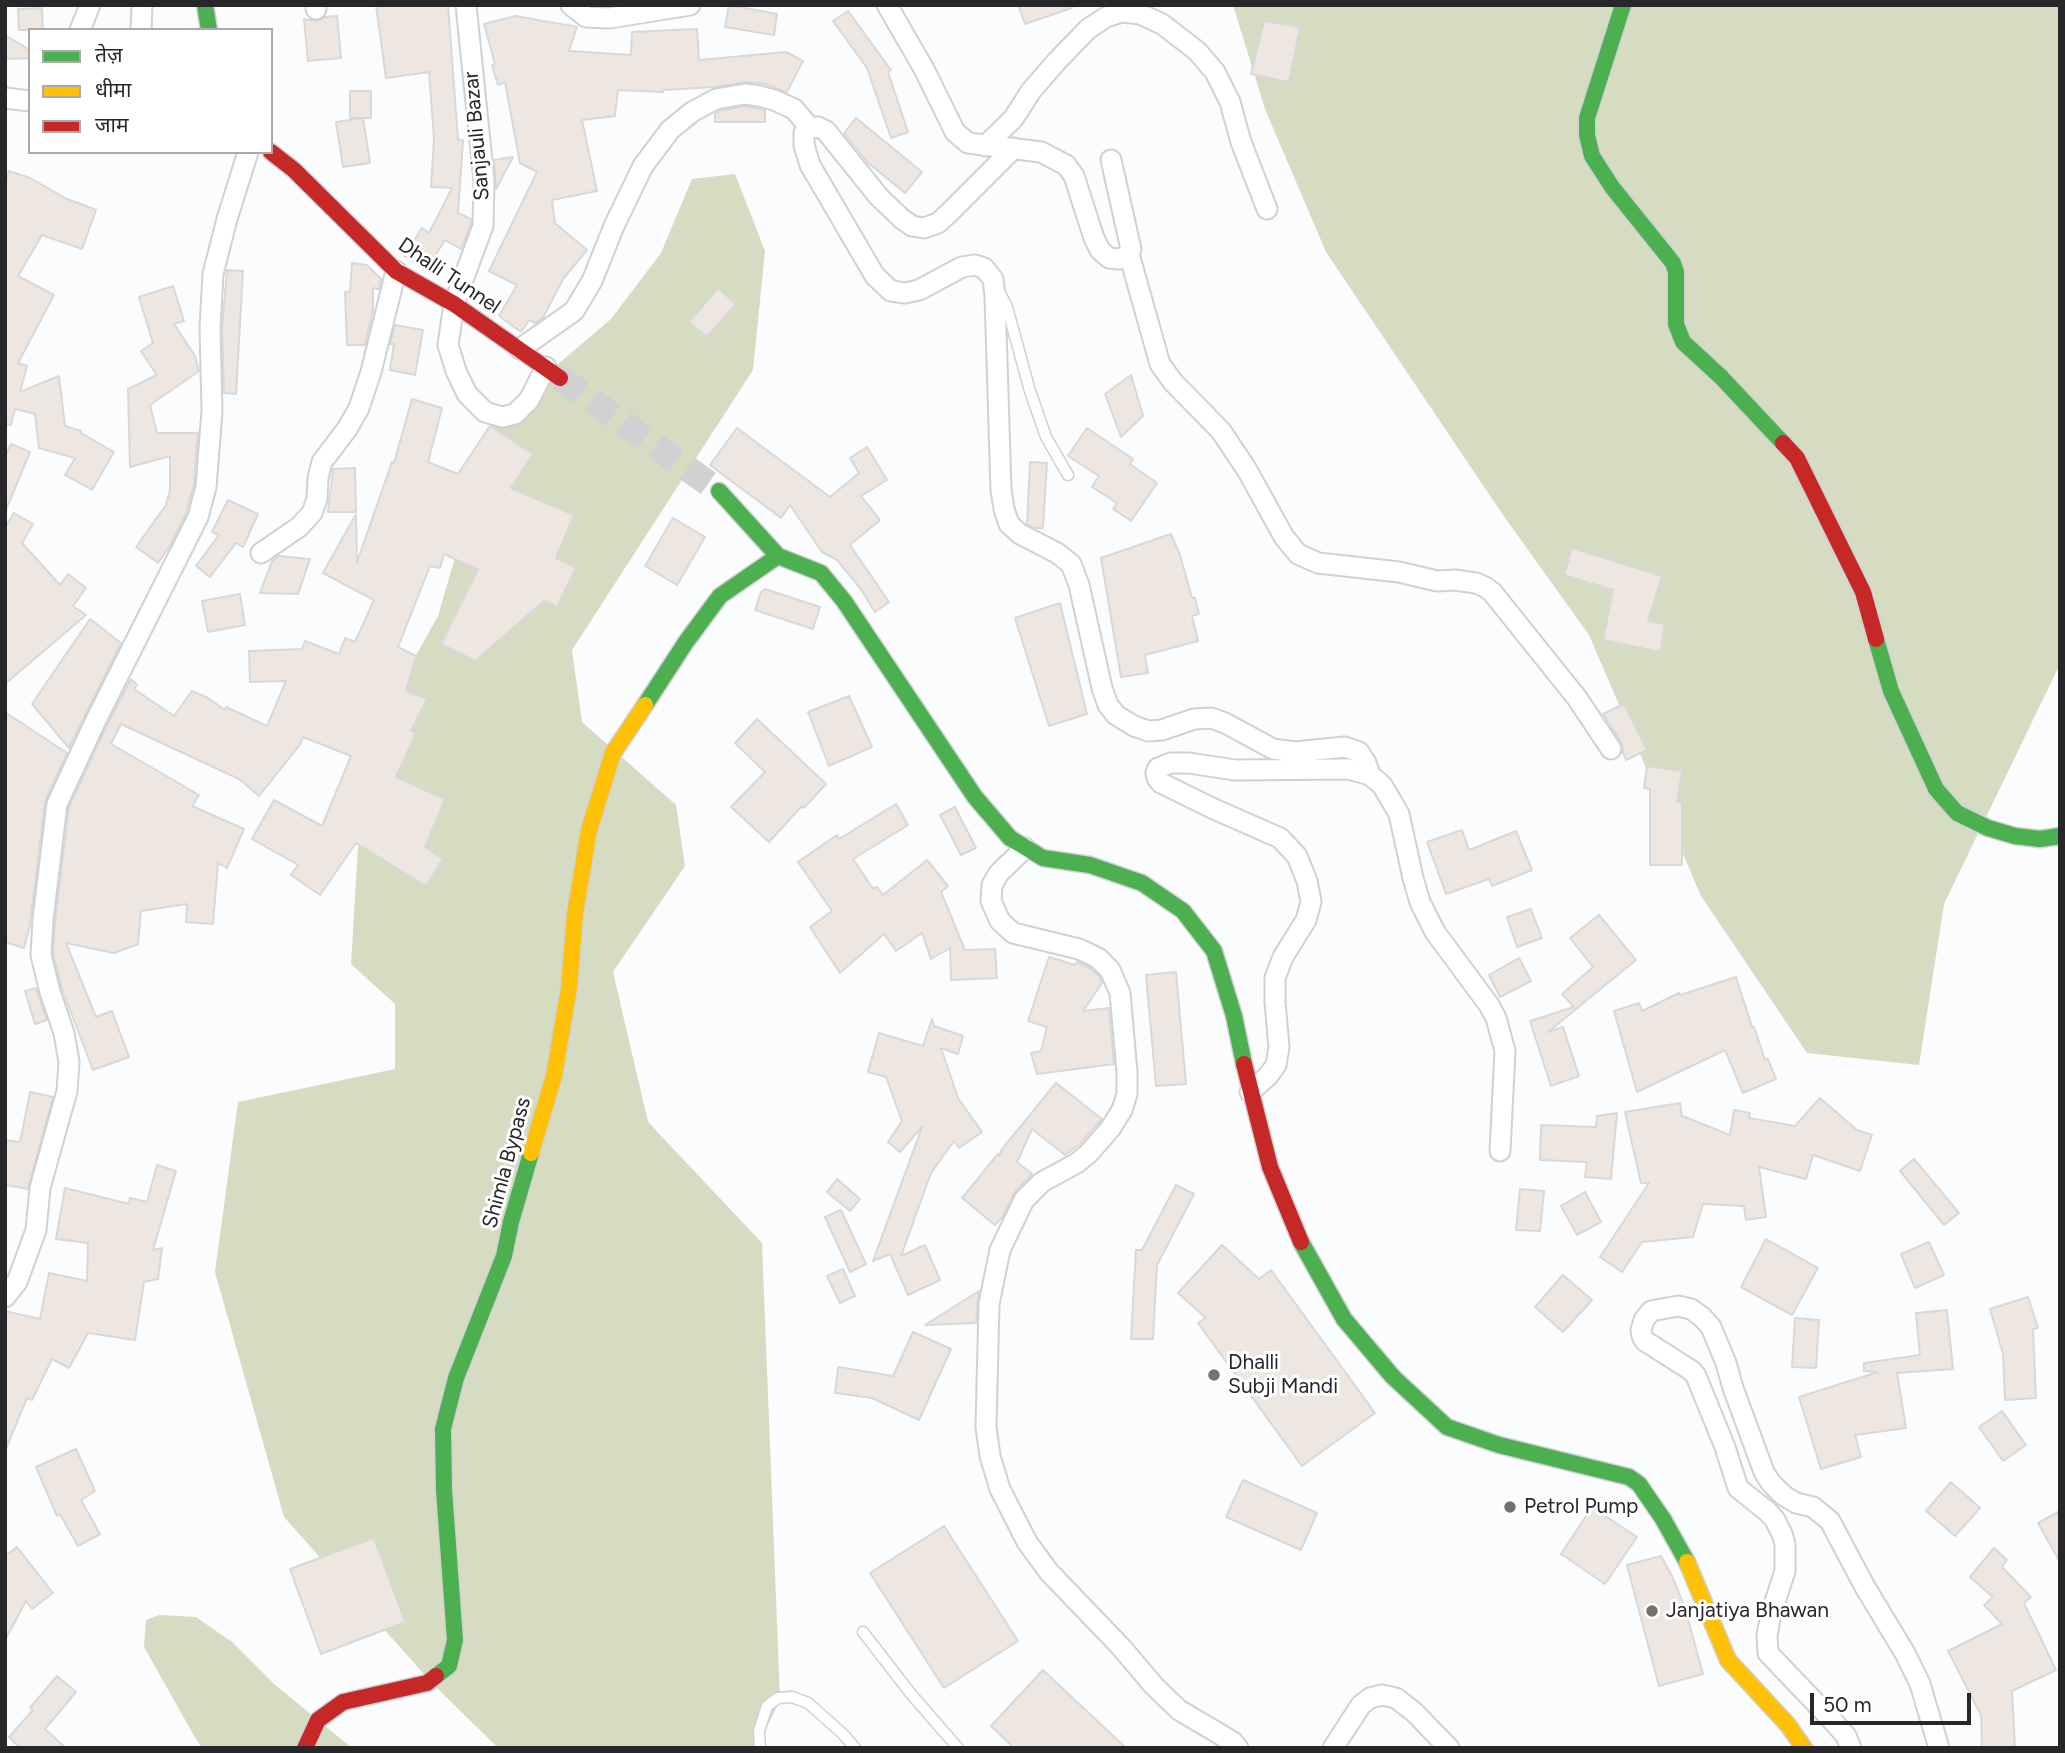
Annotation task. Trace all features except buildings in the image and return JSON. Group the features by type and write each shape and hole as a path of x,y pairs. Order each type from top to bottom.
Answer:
{"main road":[{"path":"205,5 209,28"},
{"path":"1623,5 1587,118 1587,135 1592,156 1612,187 1673,263 1676,272 1676,324 1683,342 1721,377 1797,458 1863,592 1891,691 1936,789 1957,813 1989,828 2027,838 2060,836"},
{"name":"Dhalli Tunnel","path":"273,154 294,170 396,271 454,304 553,373"},
{"path":"719,491 778,556 821,573 844,601 975,797 1010,838 1043,858 1090,865 1142,883 1183,911 1214,951 1234,1016 1270,1167 1303,1246 1344,1318 1393,1377 1447,1427 1499,1445 1623,1475 1639,1485 1663,1519 1690,1567 1728,1660 1788,1725 1804,1748"},
{"name":"Shimla Bypass","path":"305,1748 318,1720 343,1702 427,1683 449,1666 455,1640 444,1490 443,1429 456,1378 504,1256 554,1076 569,988 575,914 589,830 612,753 678,653 720,596 778,556"}],"street":[{"path":"81,28 90,5"},
{"path":"141,28 142,5"},
{"name":"Sanjauli Bazar","path":"466,5 484,181 484,226 454,304 449,345 456,371 467,394 485,412 502,417 516,414 553,373"},
{"path":"571,5 586,17 610,18 688,5"},
{"path":"887,5 924,69 955,132 968,143 1041,152 1066,165 1074,176 1100,250 1109,258 1119,259 1129,254"},
{"path":"985,146 1013,119 1031,91 1088,29 1106,17 1122,12 1140,13 1171,30 1197,51 1215,72 1230,102 1244,153 1267,209"},
{"path":"520,349 574,311 592,281 614,226 643,166 670,130 692,112 716,99 745,94 774,100 794,109 810,128"},
{"path":"5,98 28,101"},
{"path":"1014,148 950,212 937,223 924,228 912,226 879,197 826,131 818,127 810,128 804,133 804,145 810,165 875,276 891,291 905,293 919,290 962,267 975,265 984,268 993,279 1004,509 1009,524 1020,534 1057,553 1071,564 1079,585 1102,688 1108,705 1116,715 1148,731 1162,730 1194,719 1211,718 1273,750 1295,752 1345,747 1359,752 1370,775"},
{"path":"5,1297 17,1282 36,1230 40,1188 67,1091 69,1062 64,1033 41,955 57,804 99,713 198,517 206,487 212,411 210,328 213,274 247,154"},
{"path":"1111,160 1131,249 1129,254 1160,364 1182,392 1221,431 1247,470 1284,537 1298,554 1318,563 1399,572 1437,581 1476,583 1485,587 1492,592 1569,687 1611,749"},
{"path":"261,553 299,527 312,513 317,499 322,462 359,408 372,372 396,271"},
{"path":"1251,1092 1276,1065 1279,1047 1275,978 1283,957 1306,920 1311,902 1307,881 1297,856 1280,838 1161,783 1156,773 1158,768 1164,765 1189,763 1235,770 1348,769 1370,775 1382,785 1399,814 1417,890 1435,932 1496,1018 1504,1051 1500,1152"},
{"path":"1025,848 999,873 992,886 991,901 1000,921 1013,933 1079,949 1098,958 1110,970 1120,993 1128,1072 1127,1094 1122,1110 1110,1129 1089,1153 1077,1163 1042,1182 1024,1200 1000,1250 989,1304 986,1427 990,1456 1000,1489 1021,1531 1049,1572 1179,1710 1233,1742 1238,1748"},
{"path":"1852,1748 1832,1720 1768,1653 1767,1635 1771,1614 1785,1571 1785,1544 1782,1534 1768,1512 1738,1488 1725,1447 1696,1376 1645,1341 1642,1336 1644,1320 1651,1311 1678,1306 1691,1309 1711,1327 1764,1472 1783,1495 1796,1503 1813,1507 1830,1521 1916,1675 1939,1748"},
{"path":"1333,1748 1361,1705 1370,1698 1381,1695 1396,1698 1405,1705 1449,1748"}],"lane":[{"path":"993,279 1007,307 1030,391 1046,437 1068,475"},
{"path":"863,1632 911,1694 958,1748"},
{"path":"760,1748 759,1731 767,1706 778,1698 792,1697 808,1703 855,1748"}],"green space":[{"path":"1233,5 2060,5 2060,664 1944,904 1919,1065 1807,1053 1701,896 1589,635 1503,515 1326,252 1265,109"},
{"path":"735,174 765,251 753,370 572,650 582,722 676,805 685,866 613,972 648,1122 762,1243 780,1700 757,1748 498,1748 432,1683 284,1517 215,1272 238,1102 395,1069 395,1004 351,964 364,748 438,616 496,417 611,319 661,253 692,179"},
{"path":"159,1615 196,1617 232,1642 274,1684 352,1748 203,1748 144,1647 146,1620"}],"tunnel":[{"path":"560,378 719,491"}],"traffic: fast":[{"path":"205,5 209,28"},
{"path":"1623,5 1587,118 1587,135 1592,156 1612,187 1673,263 1676,272 1676,324 1683,342 1721,377 1783,443"},
{"path":"719,491 778,556"},
{"path":"645,705 720,596 778,556 821,573 844,601 975,797 1010,838 1043,858 1090,865 1142,883 1183,911 1214,951 1234,1016 1244,1064"},
{"path":"1876,639 1891,691 1936,789 1957,813 1988,828 2015,836 2040,839 2060,836"},
{"path":"436,1676 449,1666 455,1640 444,1490 443,1429 456,1378 504,1256 531,1153"},
{"path":"1301,1242 1344,1319 1393,1377 1447,1427 1499,1445 1629,1477 1639,1484 1663,1519 1687,1562"}],"traffic: slow":[{"path":"531,1153 554,1076 569,988 575,914 589,830 613,753 645,705"},
{"path":"1687,1562 1728,1660 1788,1725 1804,1748"}],"traffic: jam":[{"path":"273,154 294,170 396,271 454,304 560,378"},
{"path":"1783,443 1797,458 1863,592 1876,639"},
{"path":"1244,1064 1270,1167 1301,1242"},
{"path":"305,1748 318,1720 343,1702 427,1683 436,1676"}],"place":[{"name":"Dhalli Subji Mandi","path":"1214,1375"},
{"name":"Petrol Pump","path":"1510,1507"},
{"name":"Janjatiya Bhawan","path":"1652,1611"}]}
